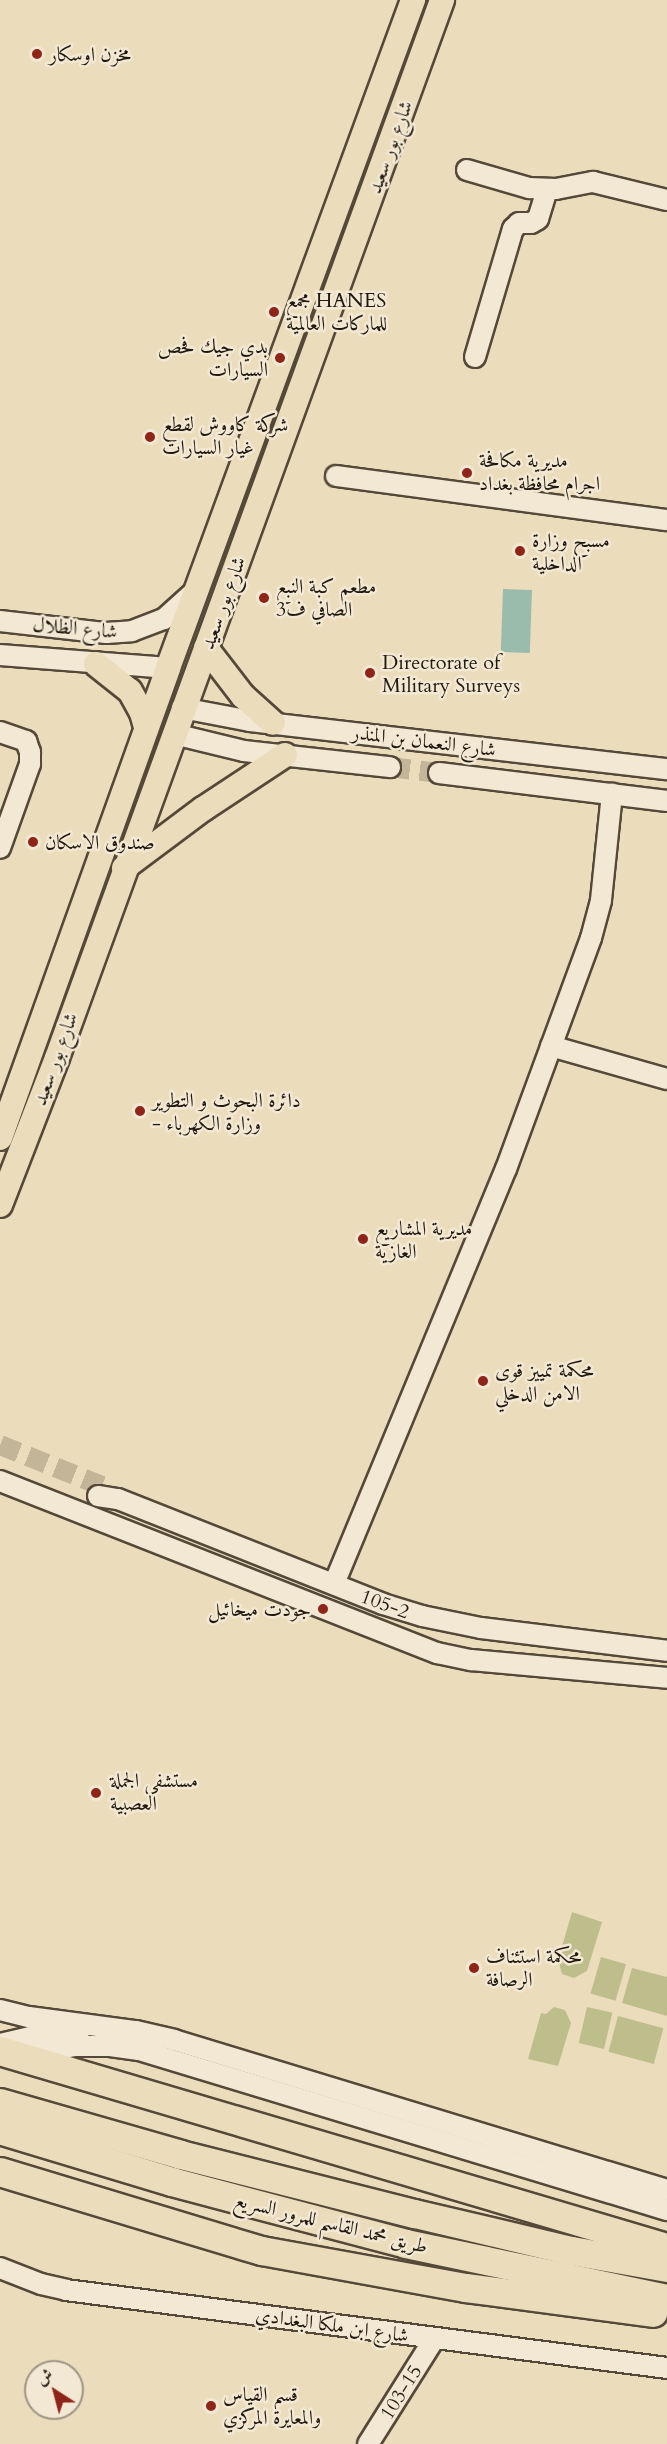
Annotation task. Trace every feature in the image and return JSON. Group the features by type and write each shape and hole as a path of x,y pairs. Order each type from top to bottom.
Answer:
{"highway":[{"path":"12,2055 667,2248"},
{"name":"طريق محمد القاسم للمرور السريع","path":"0,2103 181,2155 415,2214 572,2251 667,2268"},
{"name":"طريق محمد القاسم للمرور السريع","path":"0,2130 172,2182 406,2244 667,2299"},
{"path":"0,2172 262,2250 466,2288 667,2315"}],"main road":[{"name":"شارع بور سعيد","path":"0,1138 146,727 202,580 413,0"},
{"name":"شارع بور سعيد","path":"0,1205 57,1058 182,708 206,648 442,0"},
{"path":"206,648 236,689 273,723"},
{"path":"96,664 130,691 142,713 146,727"},
{"path":"124,868 203,809 285,755"}],"street":[{"path":"467,170 522,186 548,190 593,182 667,200"},
{"path":"475,357 513,229 519,223 531,223 538,219 548,190"},
{"path":"336,476 667,520"},
{"name":"شارع الظلال","path":"0,621 106,633 132,632 158,622 178,609 202,580"},
{"path":"0,655 168,668"},
{"name":"شارع النعمان بن المنذر","path":"182,708 227,718 667,769"},
{"path":"0,732 26,741 30,758 0,848"},
{"name":"شارع النعمان بن المنذر","path":"174,734 221,747 390,767"},
{"path":"494,780 494,764 498,749"},
{"name":"شارع النعمان بن المنذر","path":"439,773 667,801"},
{"path":"334,1584 502,1178 599,913 612,794"},
{"path":"551,1046 667,1079"},
{"path":"0,1481 437,1653 471,1659 667,1678"},
{"name":"105-2","path":"100,1491 402,1611 441,1621 667,1651"},
{"path":"0,2010 29,2017 116,2028 174,2040 667,2190"},
{"path":"0,2044 51,2034 116,2028"},
{"path":"12,2055 75,2046 110,2046 139,2050 667,2210"},
{"name":"شارع ابن ملكا البغدادي","path":"0,2268 41,2284 66,2290 667,2368"},
{"name":"103-15","path":"368,2444 434,2339"}],"green space":[{"path":"572,1912 602,1922 587,1971 574,1978 562,1974 558,1960"},
{"path":"601,1957 626,1964 616,2001 591,1994"},
{"path":"632,1968 667,1977 667,2016 622,2003"},
{"path":"554,2007 565,2010 571,2023 558,2066 528,2059 541,2013 546,2014"},
{"path":"587,2007 612,2013 604,2049 579,2043"},
{"path":"618,2016 663,2028 654,2064 608,2052"}],"shaded area":[{"path":"503,589 532,590 530,653 501,652"}],"tunnel":[{"path":"390,767 439,773"},
{"path":"0,1445 102,1486"}],"place":[{"name":"مخزن اوسكار","path":"37,54"},
{"name":"مجمع HANES للماركات العالمية","path":"274,312"},
{"name":"بدي جيك فحص السيارات","path":"280,358"},
{"name":"شركة كاووش لقطع غيار السيارات","path":"150,437"},
{"name":"مديرية مكافحة اجرام محافظة بغداد","path":"467,473"},
{"name":"مسبح وزارة الداخلية","path":"520,551"},
{"name":"مطعم كبة النبع الصافي ف3","path":"264,598"},
{"name":"Directorate of Military Surveys","path":"370,673"},
{"name":"صندوق الاسكان","path":"33,842"},
{"name":"دائرة البحوث و التطوير - وزارة الكهرباء","path":"140,1111"},
{"name":"مديرية المشاريع الغازية","path":"363,1239"},
{"name":"محكمة تمييز قوى الامن الدخلي","path":"483,1381"},
{"name":"جودت ميخائيل","path":"323,1609"},
{"name":"مستشفى الجملة العصبية","path":"96,1793"},
{"name":"محكمة استئناف الرصافة","path":"474,1968"},
{"name":"قسم القياس والمعايرة المركزي","path":"211,2406"}]}
